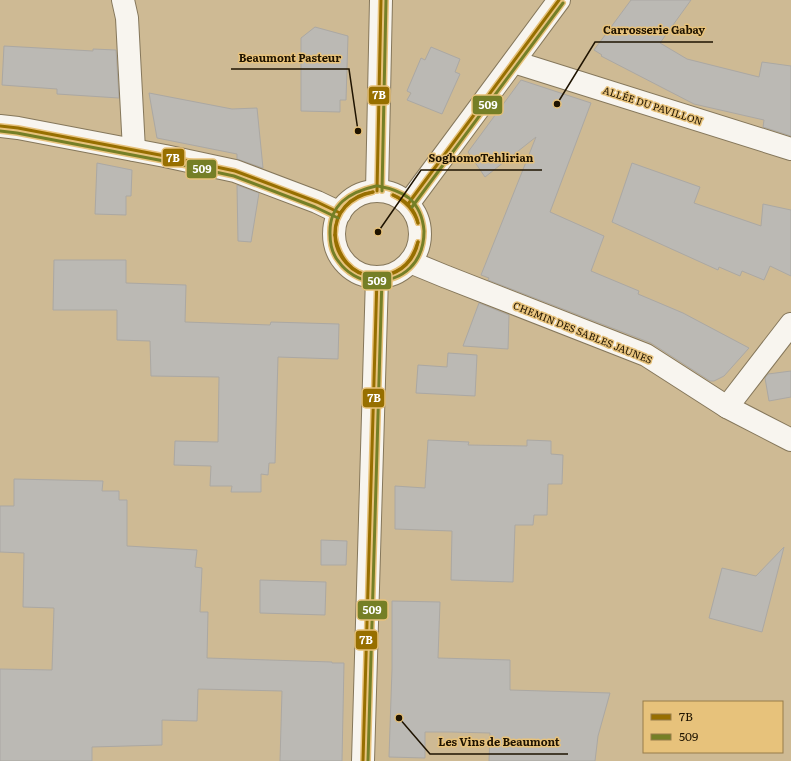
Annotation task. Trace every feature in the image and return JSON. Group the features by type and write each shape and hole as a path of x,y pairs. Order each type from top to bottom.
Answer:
{"street":[{"path":"123,0 127,18 134,150"},
{"path":"377,191 381,0"},
{"path":"408,204 559,0"},
{"name":"ALLÉE DU PAVILLON","path":"514,62 791,149"},
{"path":"0,126 18,128 134,150 235,171 317,202 340,213"},
{"path":"377,191 398,197 408,204 416,218 420,233 417,248 410,262 401,270 389,275 377,277 362,275 349,267 340,256 335,242 334,227 340,213 347,204 355,197 377,191"},
{"name":"CHEMIN DES SABLES JAUNES","path":"410,262 646,355 727,407 791,440"},
{"path":"362,761 377,277"},
{"path":"727,407 791,324"}],"building":[{"path":"631,0 691,0 660,43 687,59 759,77 762,62 791,66 791,136 763,127 764,120 694,104 601,56 602,55 594,50"},
{"path":"315,27 348,36 346,100 340,100 340,112 301,111 301,38"},
{"path":"4,46 93,51 93,49 116,50 119,98 57,94 57,89 2,85"},
{"path":"431,47 460,59 455,72 460,74 442,114 407,100 411,93 407,91 421,58 425,60"},
{"path":"521,80 591,103 550,212 604,236 591,271 639,291 638,294 683,313 749,348 724,376 714,381 710,381 651,343 488,280 489,278 481,275 536,137 485,177 468,152"},
{"path":"149,93 232,109 257,108 263,168 237,159 237,154 157,138"},
{"path":"97,163 132,170 131,196 126,196 126,215 95,214"},
{"path":"632,163 700,187 694,203 761,226 763,204 791,210 791,276 770,266 764,280 742,271 740,276 719,267 718,270 612,222"},
{"path":"237,185 259,193 251,242 238,241"},
{"path":"54,260 126,260 126,283 186,285 185,322 270,325 271,322 339,324 338,359 278,357 275,463 269,463 268,475 261,474 261,492 231,492 232,486 210,486 211,466 174,465 175,441 218,442 219,377 151,376 150,341 117,340 117,310 53,310"},
{"path":"479,303 509,315 508,349 463,346"},
{"path":"448,353 477,355 475,396 416,393 418,365 447,367"},
{"path":"791,371 791,397 769,401 765,378 768,374"},
{"path":"428,440 469,442 468,445 527,446 527,440 551,441 551,454 563,455 562,484 548,484 547,515 534,515 533,525 515,525 513,582 451,580 452,531 395,529 395,486 425,488"},
{"path":"14,479 103,481 102,491 119,491 119,500 127,500 127,546 197,550 195,567 202,568 200,612 208,612 207,658 344,663 342,761 280,761 282,691 198,689 197,721 162,720 162,745 92,747 92,761 0,761 0,669 52,670 54,608 23,607 24,553 0,552 0,506 14,506"},
{"path":"321,540 347,541 346,565 321,565"},
{"path":"784,547 762,632 709,618 722,568 756,576"},
{"path":"260,580 326,582 325,615 260,613"},
{"path":"392,601 440,602 438,658 510,660 510,690 610,693 598,736 595,761 489,761 490,733 452,732 425,732 425,758 389,757 392,669"}],"transit line":[{"name":"7B","path":"377,191 381,0"},
{"name":"509","path":"382,191 386,0"},
{"name":"7B","path":"408,204 559,0"},
{"name":"509","path":"412,207 563,3"},
{"name":"7B","path":"0,126 18,128 165,156 235,171 317,202 340,213"},
{"name":"509","path":"0,131 164,161 234,176 315,207 338,218"},
{"name":"509","path":"376,186 350,196 337,207 333,215 330,234 333,253 342,266 358,278 367,281 394,278 403,274 416,261 423,242 424,231 422,221 420,213 415,205 402,193 378,186"},
{"name":"7B","path":"335,235 337,219 345,206 357,197 373,192"},
{"name":"7B","path":"335,235 338,219 345,207 357,198 373,192"},
{"name":"7B","path":"393,195 402,200 412,209 418,223"},
{"name":"7B","path":"393,195 408,206 418,223"},
{"name":"7B","path":"335,235 339,250 347,263 358,272 373,276"},
{"name":"7B","path":"335,235 338,250 346,263 358,272 373,276"},
{"name":"7B","path":"384,276 402,268 410,260 418,242"},
{"name":"7B","path":"384,276 396,272 406,265 414,254 418,242"},
{"name":"7B","path":"363,761 377,277"},
{"name":"509","path":"368,761 382,277"}],"place":[{"name":"Carrosserie Gabay","path":"557,104"},
{"name":"Beaumont Pasteur","path":"358,131"},
{"name":"SoghomoTehlirian","path":"378,232"},
{"name":"Les Vins de Beaumont","path":"399,718"}]}
